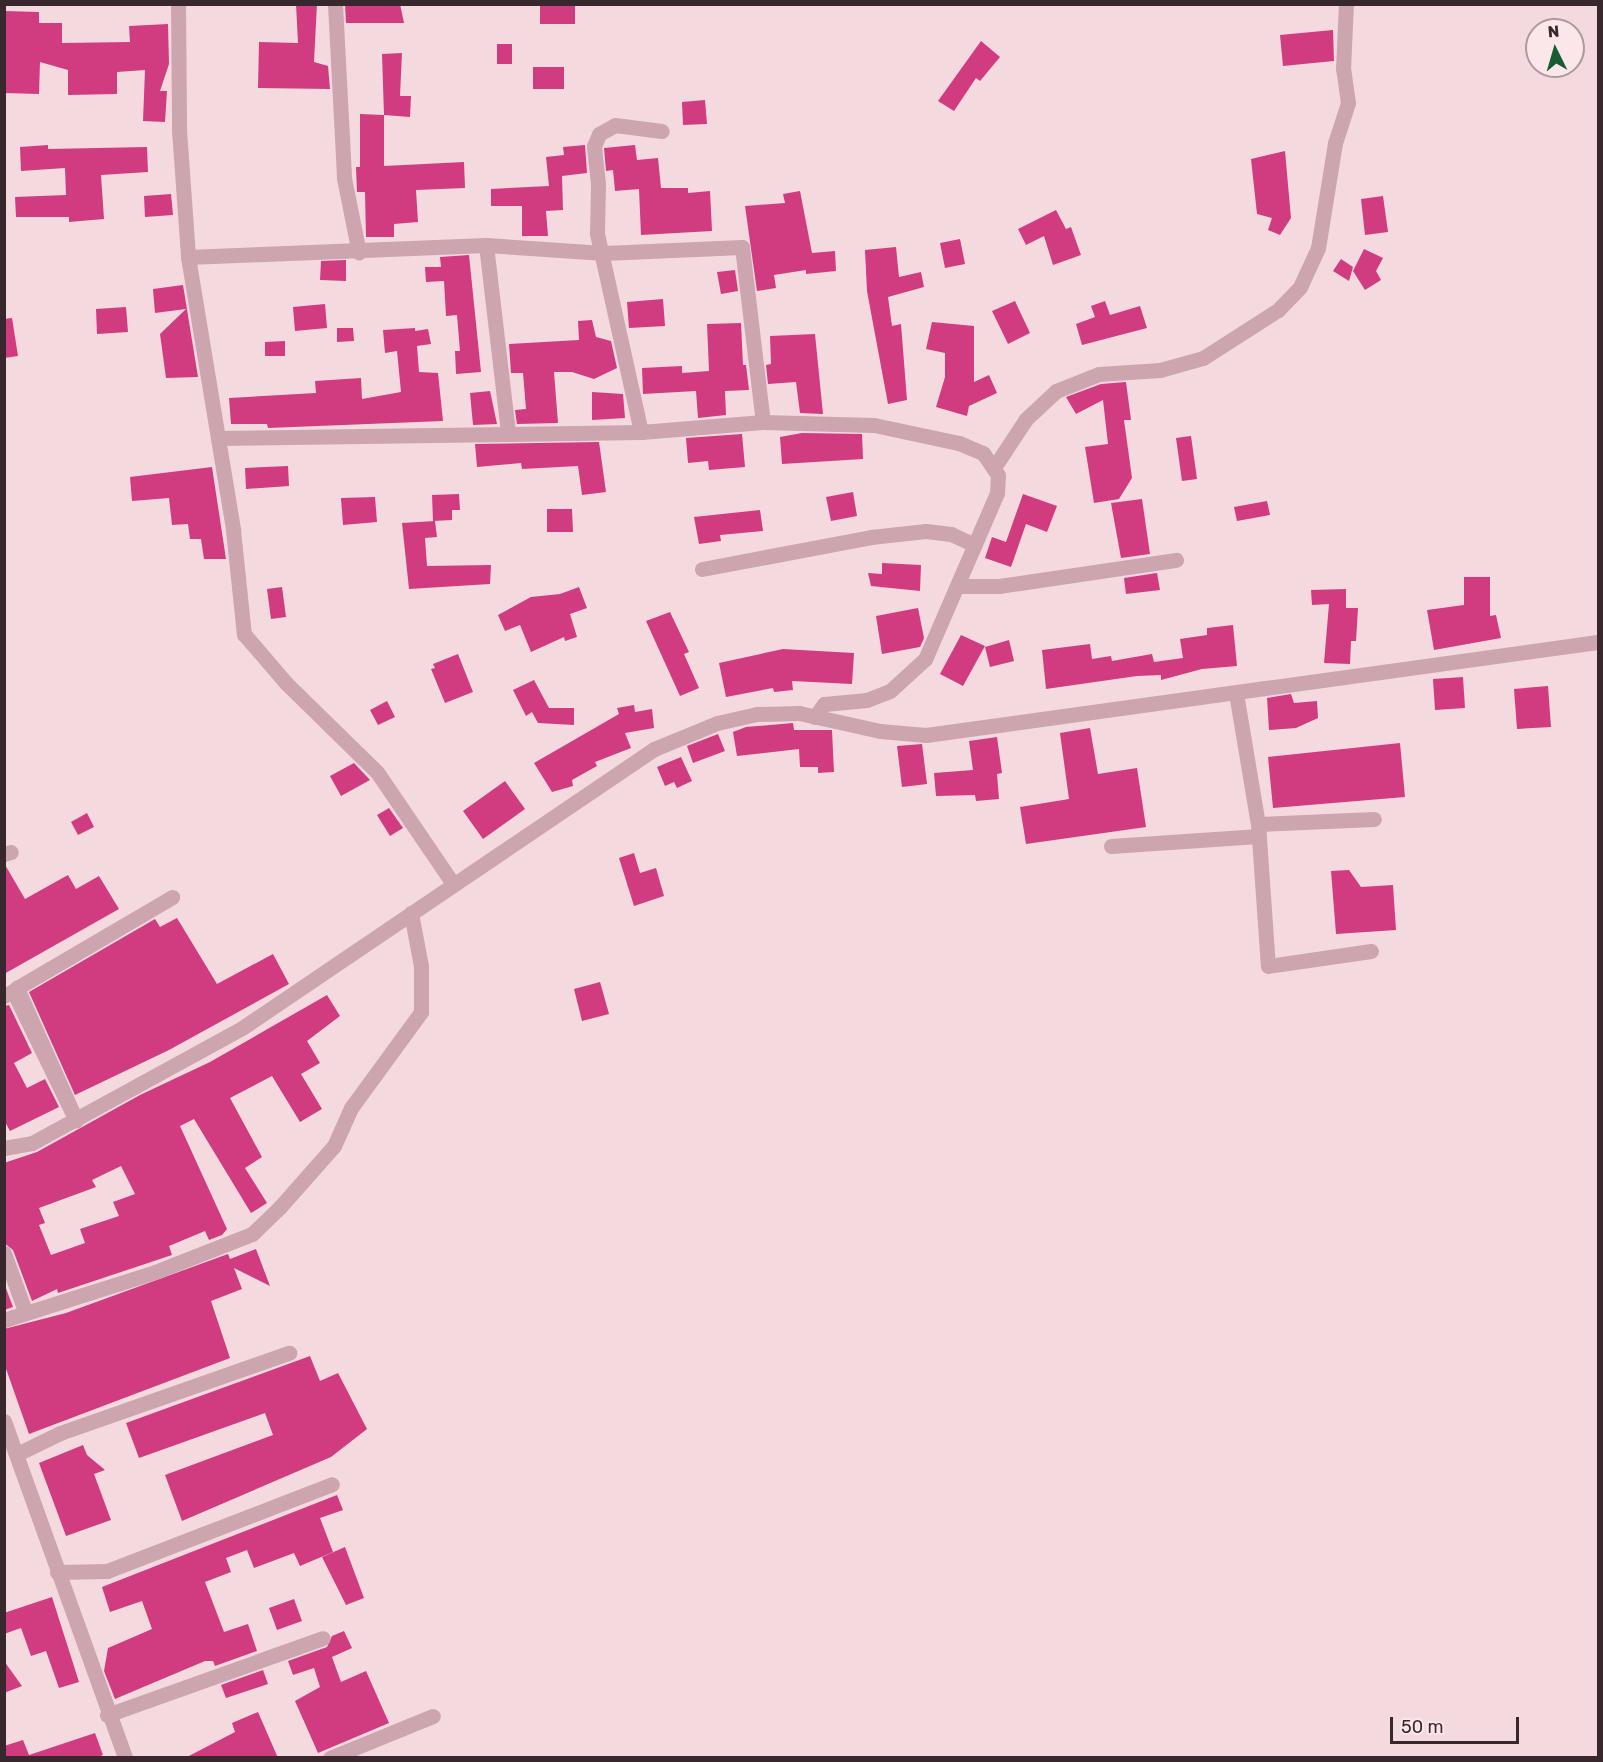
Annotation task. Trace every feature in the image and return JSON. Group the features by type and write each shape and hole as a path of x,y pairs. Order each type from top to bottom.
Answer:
{"street":[{"path":"178,4 178,130 188,258 218,438 244,634 286,683 377,772 453,884"},
{"path":"335,4 344,178 359,253"},
{"path":"815,717 824,704 867,700 890,691 914,672 934,644 997,493 995,466 1026,419 1056,391 1100,374 1160,370 1203,358 1278,310 1300,287 1318,248 1335,143 1348,104 1343,69 1346,4"},
{"path":"641,432 604,253 597,233 595,139 603,129 615,125 662,131"},
{"path":"188,258 359,253 486,245 604,253 742,247 763,422"},
{"path":"486,245 508,434"},
{"path":"218,438 641,432 763,422 874,425 959,443 983,453 995,466"},
{"path":"702,569 871,537 926,531 951,534 975,545"},
{"path":"958,586 999,586 1176,560"},
{"path":"4,1148 32,1143 242,1028 654,749 717,723 758,714 815,717 880,731 926,735 1599,642"},
{"path":"1236,693 1258,830 1268,966 1371,951"},
{"path":"1111,846 1374,819"},
{"path":"76,1119 17,988 172,897"},
{"path":"4,1320 25,1311 155,1272 252,1234 280,1207 334,1146 351,1108 421,1012 421,966 411,913"},
{"path":"4,996 13,991 76,1119"},
{"path":"4,1253 25,1311"},
{"path":"17,1454 60,1433 289,1353"},
{"path":"4,1421 107,1715 125,1758"},
{"path":"57,1572 107,1571 332,1484"},
{"path":"107,1715 323,1638"},
{"path":"330,1758 433,1716"}],"building":[{"path":"296,4 317,4 314,62 328,66 330,89 258,88 259,42 298,43"},
{"path":"345,4 400,4 404,23 346,23"},
{"path":"540,4 575,4 575,24 540,24"},
{"path":"4,11 39,12 39,23 62,23 62,43 130,42 129,26 168,24 169,64 160,91 167,91 165,122 143,121 145,70 117,72 117,94 68,95 68,70 40,62 39,94 4,93"},
{"path":"1333,30 1334,61 1283,66 1280,35"},
{"path":"981,41 1000,57 980,81 976,78 954,111 938,101"},
{"path":"497,44 512,44 512,64 497,64"},
{"path":"402,53 400,96 411,96 410,117 384,115 382,54"},
{"path":"533,67 564,67 564,89 533,89"},
{"path":"705,100 707,124 683,125 682,102"},
{"path":"360,114 384,115 384,166 464,162 465,188 416,190 418,222 394,224 394,237 366,237 365,192 357,192 356,167 360,167"},
{"path":"48,145 48,149 147,147 148,172 101,175 104,219 69,222 69,217 16,217 15,197 66,195 65,168 21,171 20,147"},
{"path":"585,145 587,173 562,176 563,210 546,211 548,236 522,236 522,206 491,206 491,189 549,186 546,157 564,155 563,147"},
{"path":"635,145 637,160 658,158 661,188 688,188 688,193 710,191 712,231 641,235 639,189 615,191 613,170 606,171 604,148"},
{"path":"1285,151 1291,218 1280,235 1268,230 1272,218 1257,214 1251,159"},
{"path":"800,191 812,253 835,251 836,271 806,274 806,270 774,275 776,288 757,291 745,206 785,203 783,194"},
{"path":"171,194 173,215 145,217 144,196"},
{"path":"1383,196 1388,232 1365,235 1361,199"},
{"path":"1056,210 1066,229 1071,227 1081,255 1053,265 1044,236 1026,245 1018,229"},
{"path":"960,239 965,264 945,268 940,243"},
{"path":"896,247 899,277 921,272 924,287 888,297 892,326 901,324 907,400 888,404 867,291 865,250"},
{"path":"1364,249 1383,258 1376,271 1381,280 1365,290 1353,271"},
{"path":"469,255 481,372 456,374 455,351 460,351 457,315 446,316 444,281 426,282 425,267 441,267 440,257"},
{"path":"1341,259 1353,267 1349,281 1333,271"},
{"path":"346,260 346,281 320,280 321,261"},
{"path":"735,270 738,291 721,294 717,272"},
{"path":"183,285 198,377 166,378 160,334 186,309 155,313 153,289"},
{"path":"663,299 665,326 629,328 627,302"},
{"path":"1015,301 1030,333 1008,344 992,311"},
{"path":"1105,301 1110,315 1140,306 1147,328 1082,345 1076,324 1095,317 1091,306"},
{"path":"325,304 327,328 295,331 293,307"},
{"path":"126,307 128,332 97,334 96,309"},
{"path":"12,318 18,356 4,358 4,319"},
{"path":"592,320 596,337 611,341 617,368 594,379 572,372 554,372 558,423 517,424 515,410 526,409 523,373 511,373 509,344 579,340 578,321"},
{"path":"932,322 974,326 974,382 989,375 997,393 969,406 967,416 936,407 945,377 945,353 926,349"},
{"path":"741,323 743,365 746,365 749,390 725,391 726,415 698,418 696,391 643,394 642,368 682,366 682,373 709,371 707,324"},
{"path":"337,328 353,328 354,341 337,342"},
{"path":"415,328 415,331 428,329 431,344 417,346 419,372 438,373 443,421 268,428 267,424 231,424 229,398 316,393 315,381 361,378 362,399 401,392 397,351 385,353 383,330"},
{"path":"815,334 823,414 800,413 796,382 768,384 766,365 771,364 770,336"},
{"path":"285,341 285,356 265,356 265,342"},
{"path":"1126,382 1131,420 1124,420 1132,478 1119,499 1094,503 1085,447 1108,444 1103,400 1076,414 1066,397 1101,384"},
{"path":"490,391 497,424 473,425 470,393"},
{"path":"592,392 623,394 625,418 592,420"},
{"path":"802,433 862,434 863,459 782,464 780,437"},
{"path":"742,434 745,467 709,470 708,461 688,463 686,438"},
{"path":"1191,436 1197,479 1182,481 1176,438"},
{"path":"599,442 606,492 582,495 578,466 522,469 521,463 477,467 475,444"},
{"path":"288,466 289,486 246,489 245,468"},
{"path":"212,467 226,559 204,559 201,539 190,539 188,524 172,525 169,498 132,501 130,477"},
{"path":"853,492 857,516 831,521 826,497"},
{"path":"459,494 460,510 452,510 452,520 433,521 432,495"},
{"path":"1023,494 1057,506 1047,532 1026,524 1011,567 985,558 992,537 1006,542"},
{"path":"375,497 377,522 343,525 341,498"},
{"path":"1142,499 1150,554 1121,558 1111,503"},
{"path":"1267,501 1270,515 1237,521 1234,507"},
{"path":"547,509 572,509 573,532 547,532"},
{"path":"760,510 763,531 720,535 721,541 699,544 694,517"},
{"path":"435,521 437,537 425,538 427,566 491,565 490,584 409,589 402,523"},
{"path":"882,563 921,565 920,591 871,586 868,573 882,574"},
{"path":"1157,573 1160,590 1126,594 1124,578"},
{"path":"1464,577 1490,577 1490,616 1496,615 1501,638 1434,650 1427,610 1464,605"},
{"path":"282,587 286,617 271,619 267,589"},
{"path":"579,587 587,608 570,614 577,637 565,641 564,637 531,652 520,625 505,631 498,615 531,597 560,594"},
{"path":"1346,589 1346,608 1358,608 1356,641 1351,641 1350,664 1324,663 1329,604 1312,605 1311,590"},
{"path":"918,608 924,638 920,647 882,654 876,616"},
{"path":"670,612 689,652 684,654 699,688 680,696 646,621"},
{"path":"1233,625 1237,666 1202,669 1161,680 1161,675 1137,676 1046,689 1042,650 1090,644 1092,659 1111,656 1112,661 1152,654 1154,662 1183,658 1180,639 1207,635 1207,628"},
{"path":"961,635 985,646 963,686 940,674"},
{"path":"1009,640 1014,661 990,667 985,647"},
{"path":"783,649 854,653 852,684 792,681 793,690 774,692 773,688 726,697 719,663"},
{"path":"458,654 473,692 445,703 431,669 435,668 433,664"},
{"path":"1463,677 1465,708 1435,710 1433,679"},
{"path":"534,680 549,708 574,708 574,725 538,723 532,712 526,716 513,690"},
{"path":"1548,686 1551,727 1517,729 1514,689"},
{"path":"1291,694 1294,703 1317,701 1318,718 1296,728 1269,730 1267,698"},
{"path":"387,701 395,717 378,725 370,710"},
{"path":"634,705 635,712 652,709 654,728 625,733 631,748 595,762 597,766 572,780 573,786 552,792 534,763 619,714 617,708"},
{"path":"793,723 794,730 832,730 834,772 818,773 818,767 800,767 799,749 737,756 733,732 746,727"},
{"path":"1090,728 1098,774 1137,768 1146,827 1026,844 1020,807 1069,799 1060,733"},
{"path":"718,734 725,751 693,763 687,746"},
{"path":"997,737 1002,773 997,774 999,799 976,801 975,795 936,796 934,773 973,770 969,741"},
{"path":"1400,743 1405,797 1273,808 1268,757"},
{"path":"922,744 927,784 902,787 897,746"},
{"path":"681,757 692,781 677,788 674,782 665,786 657,767"},
{"path":"354,763 370,780 341,796 330,776"},
{"path":"505,781 525,809 483,839 463,811"},
{"path":"389,808 403,828 390,836 377,815"},
{"path":"87,813 94,827 78,835 71,822"},
{"path":"634,853 640,873 656,868 664,896 634,906 619,858"},
{"path":"4,863 25,899 68,875 76,889 99,876 119,909 4,974"},
{"path":"1349,870 1361,887 1393,885 1396,930 1336,934 1331,871"},
{"path":"177,918 217,984 273,954 289,984 169,1050 75,1095 29,992 155,919 160,927"},
{"path":"600,982 609,1014 582,1021 574,989"},
{"path":"327,995 340,1016 307,1041 320,1063 301,1074 322,1109 300,1122 272,1076 230,1098 262,1157 245,1168 267,1203 251,1213 194,1119 180,1126 227,1229 222,1235 209,1240 205,1231 169,1246 172,1255 58,1293 57,1289 32,1301 13,1250 4,1243 4,1163 37,1152 140,1095 210,1062","holes":["121,1166 135,1194 113,1202 119,1216 80,1229 85,1243 51,1255 39,1225 45,1223 39,1208 96,1187 92,1180"]},
{"path":"9,1005 32,1053 14,1063 27,1088 45,1079 59,1107 10,1131 4,1120 4,1006"},
{"path":"256,1249 270,1286 234,1268 242,1289 211,1301 230,1358 29,1434 4,1363 4,1329 66,1313 228,1254 230,1259"},
{"path":"4,1283 13,1307 4,1310"},
{"path":"310,1356 320,1381 338,1373 367,1429 331,1457 182,1521 165,1475 273,1435 265,1413 139,1458 126,1423"},
{"path":"83,1445 87,1455 105,1470 94,1474 111,1520 66,1536 39,1463"},
{"path":"337,1495 343,1510 320,1518 333,1552 300,1566 294,1553 254,1568 247,1550 226,1558 231,1572 205,1582 224,1632 248,1624 257,1651 215,1666 213,1661 205,1661 115,1699 104,1671 108,1648 152,1629 142,1601 110,1612 102,1587"},
{"path":"345,1547 364,1598 346,1605 322,1557"},
{"path":"52,1597 79,1682 59,1688 46,1651 31,1656 21,1628 4,1634 4,1613"},
{"path":"294,1599 302,1621 277,1630 269,1608"},
{"path":"344,1631 352,1648 332,1657 341,1682 366,1671 389,1723 318,1753 295,1701 320,1687 314,1668 293,1675 288,1661 327,1647 332,1636"},
{"path":"4,1661 22,1686 4,1693"},
{"path":"263,1670 268,1684 226,1698 221,1685"},
{"path":"258,1712 278,1758 185,1758 235,1732 232,1723"},
{"path":"95,1733 103,1755 95,1758 4,1758 4,1746 23,1740 29,1755"}]}
